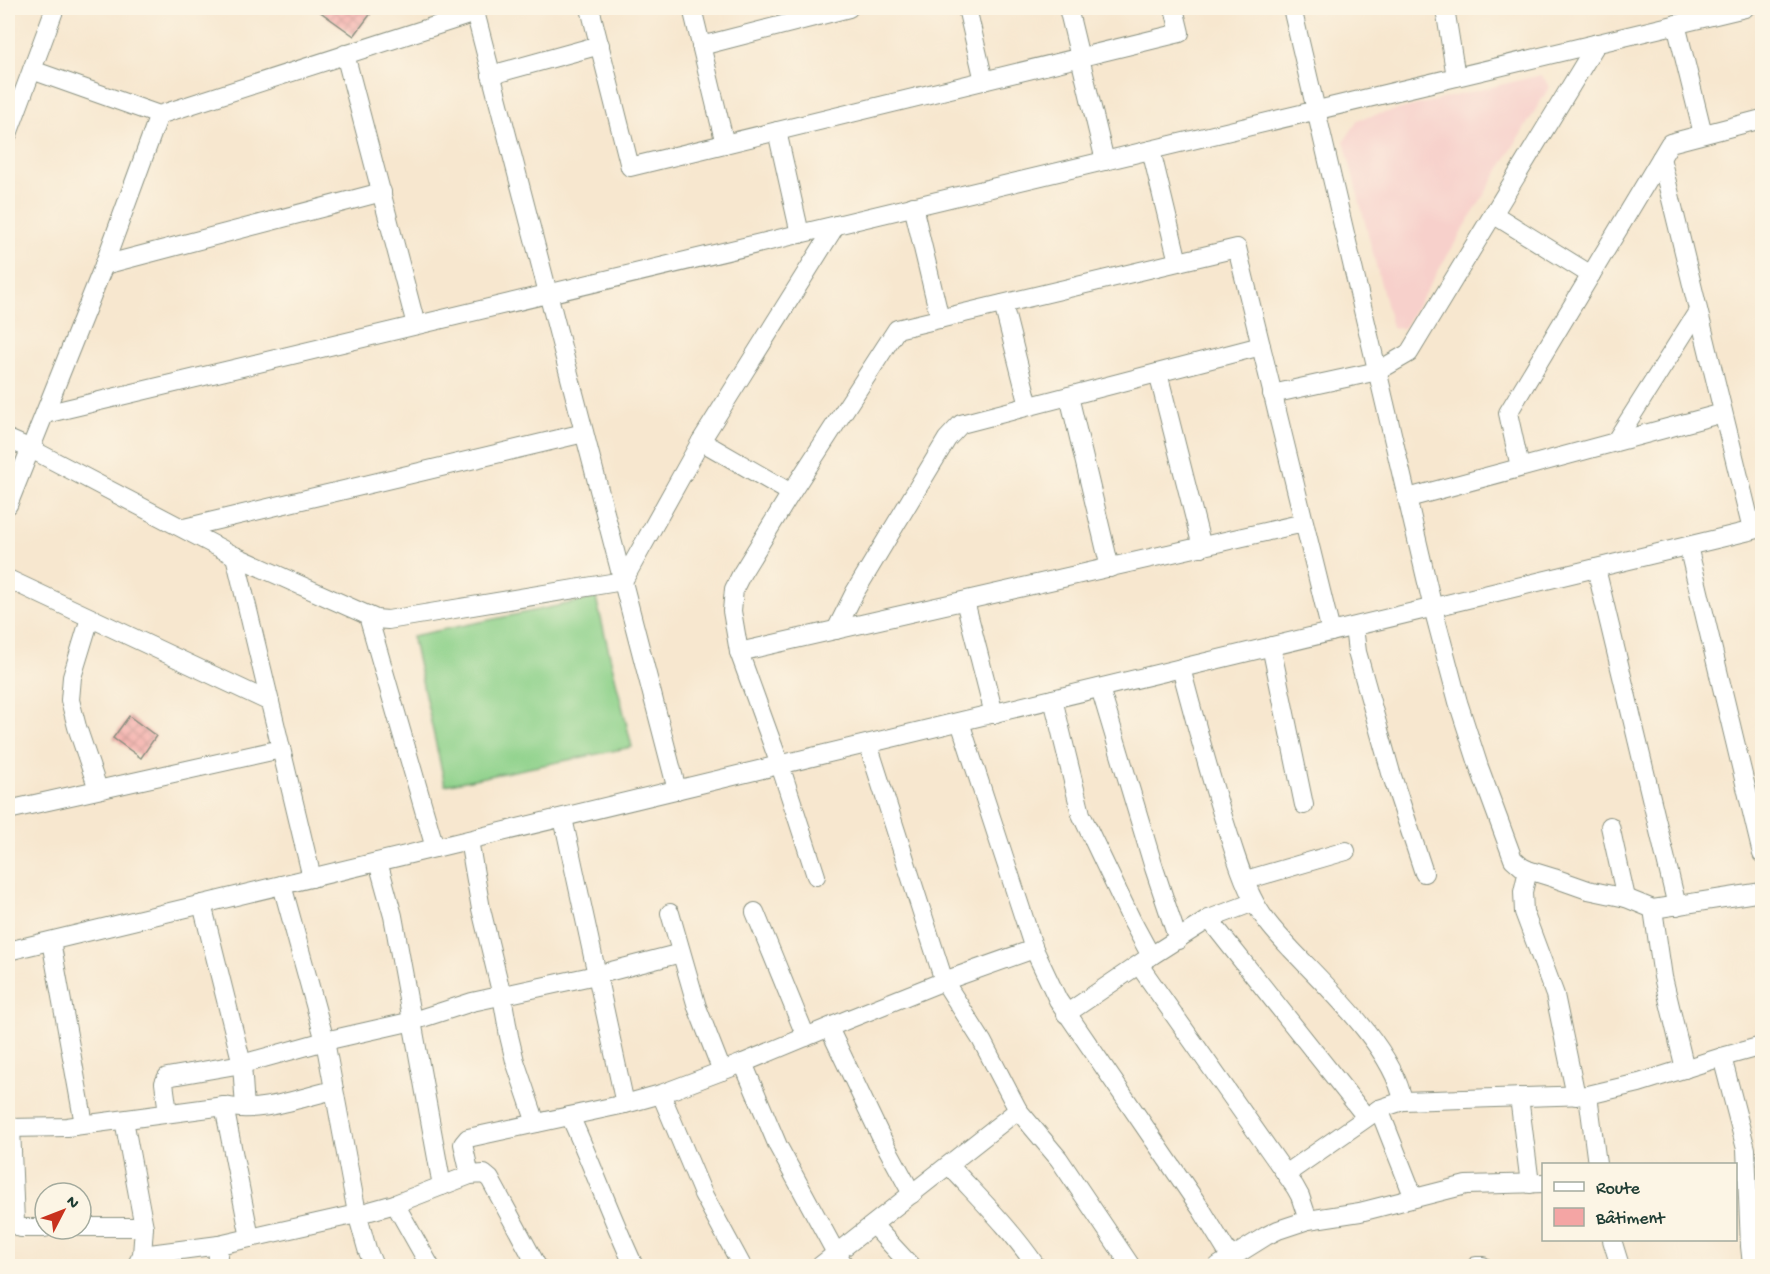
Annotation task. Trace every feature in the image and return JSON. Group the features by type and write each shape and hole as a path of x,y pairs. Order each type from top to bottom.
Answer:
{"street":[{"path":"8,134 56,8"},
{"path":"590,8 630,167 1180,33 1174,8"},
{"path":"692,8 725,144"},
{"path":"701,46 794,14 849,8"},
{"path":"967,8 984,81"},
{"path":"1068,8 1105,160"},
{"path":"1292,8 1433,608 1458,702 1513,859 1528,870 1588,890 1626,898 1653,909 1762,892"},
{"path":"1445,8 1456,77"},
{"path":"45,414 1745,8"},
{"path":"32,70 159,115 475,10 677,790"},
{"path":"1676,24 1703,134"},
{"path":"1272,394 1378,371 1409,352 1597,43"},
{"path":"491,75 600,45"},
{"path":"345,54 416,325"},
{"path":"8,505 104,265 159,115"},
{"path":"1520,468 1508,413 1670,143 1762,121"},
{"path":"777,131 800,234"},
{"path":"1151,150 1178,262"},
{"path":"8,951 1757,529 1723,412 1661,158"},
{"path":"104,265 382,192"},
{"path":"913,206 940,319"},
{"path":"1493,214 1591,275"},
{"path":"622,581 701,441 836,225"},
{"path":"816,876 780,765 739,652 732,610 734,589 791,493 897,329 1237,248 1331,632"},
{"path":"1004,304 1029,406"},
{"path":"1615,442 1698,312"},
{"path":"836,630 855,592 947,439 961,424 1261,346"},
{"path":"1158,373 1203,547"},
{"path":"1068,396 1110,568"},
{"path":"1408,498 1723,412"},
{"path":"184,528 584,433"},
{"path":"8,439 235,556 376,619 388,620 622,581"},
{"path":"701,441 791,493"},
{"path":"739,652 1304,524"},
{"path":"1688,546 1762,854"},
{"path":"235,556 312,878"},
{"path":"1596,568 1677,906"},
{"path":"8,579 270,702"},
{"path":"965,601 994,714"},
{"path":"368,616 435,848"},
{"path":"90,618 72,677 70,700 98,789"},
{"path":"1354,627 1357,652 1391,774 1424,873"},
{"path":"1271,646 1304,805"},
{"path":"1181,669 1216,797 1254,902 1274,930 1357,1019 1387,1061 1401,1088 1403,1101"},
{"path":"1100,688 1178,940"},
{"path":"1053,699 1081,814 1132,921 1145,961 1286,1174 1300,1197 1308,1220"},
{"path":"960,722 1034,950 1058,1000 1201,1209 1225,1262 1278,1230 1308,1220 1360,1212 1466,1185 1537,1183 1519,1097"},
{"path":"868,744 944,981 982,1041 1018,1110 1059,1159 1131,1266"},
{"path":"8,810 281,749"},
{"path":"563,818 625,1104"},
{"path":"1610,826 1626,898"},
{"path":"469,840 481,909 515,1061 536,1123"},
{"path":"1245,880 1346,851"},
{"path":"378,862 393,915 442,1186"},
{"path":"1528,870 1523,892 1524,912 1555,995 1582,1095 1597,1163"},
{"path":"282,885 325,1041 357,1213 374,1266"},
{"path":"1066,1014 1209,920 1254,902"},
{"path":"202,904 242,1064 245,1108"},
{"path":"1653,909 1663,977 1685,1069"},
{"path":"756,912 806,1037"},
{"path":"669,913 697,1007 722,1071"},
{"path":"1209,920 1372,1113 1414,1198"},
{"path":"51,941 84,1124"},
{"path":"470,1175 463,1144 466,1139 661,1094 743,1064 944,981 1034,950"},
{"path":"168,1113 164,1083 167,1077 242,1064 325,1041 413,1021 452,1008 681,953"},
{"path":"829,1028 880,1135 912,1194"},
{"path":"1286,1174 1372,1113 1403,1101 1582,1095 1624,1087 1762,1046"},
{"path":"1722,1057 1746,1149 1750,1246 1756,1265"},
{"path":"743,1064 778,1146 840,1260"},
{"path":"33,1228 21,1228 15,1222 9,1128 67,1127 224,1106 245,1108 272,1105 334,1090"},
{"path":"661,1094 704,1194 742,1266"},
{"path":"224,1106 250,1238"},
{"path":"820,1266 840,1260 873,1225 1018,1110"},
{"path":"570,1116 634,1266"},
{"path":"124,1120 144,1227 139,1261 395,1204 470,1175 484,1174 490,1179 537,1266"},
{"path":"949,1165 1000,1219 1036,1266"},
{"path":"395,1204 430,1266"},
{"path":"873,1225 911,1266"},
{"path":"93,1227 144,1227"},
{"path":"1613,1241 1620,1266"},
{"path":"217,1266 219,1245"},
{"path":"1476,1266 1483,1266"}],"shaded area":[{"path":"1541,75 1550,86 1403,329 1392,327 1344,141 1359,119"}],"green space":[{"path":"596,598 632,747 445,785 412,636"}],"building":[{"path":"315,8 375,8 354,36"},
{"path":"129,716 156,736 141,758 113,738"}]}
